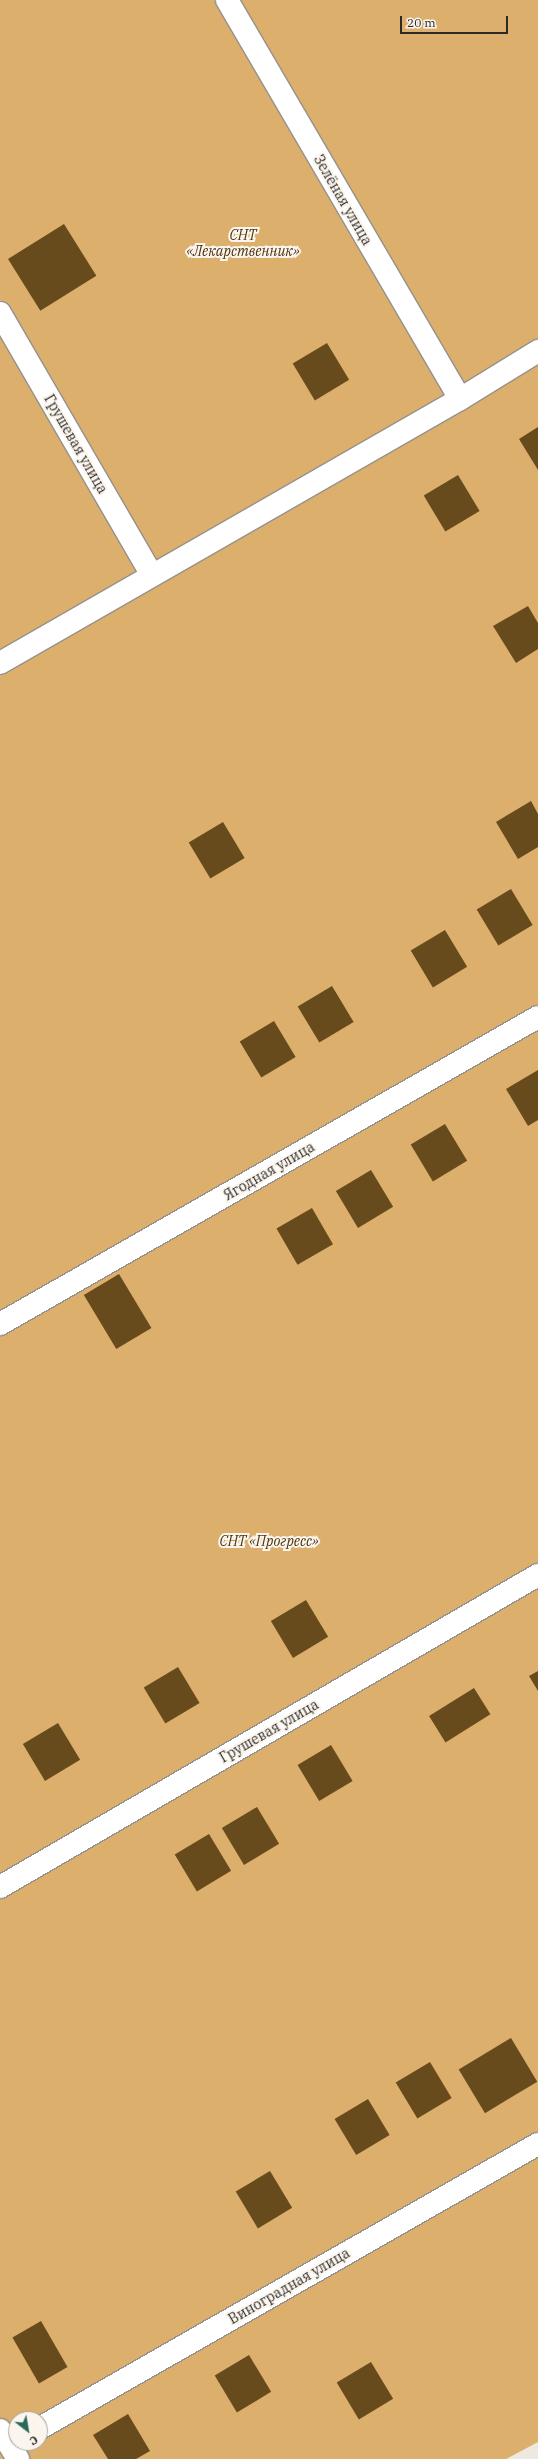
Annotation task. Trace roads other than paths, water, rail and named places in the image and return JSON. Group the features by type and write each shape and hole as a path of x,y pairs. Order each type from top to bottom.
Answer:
{"street":[{"name":"Зелёная улица","path":"227,0 460,399"},
{"name":"Грушевая улица","path":"0,313 152,575"},
{"path":"0,663 460,399 538,351"},
{"name":"Ягодная улица","path":"0,1324 538,1017"},
{"name":"Грушевая улица","path":"0,1887 538,1575"},
{"name":"Виноградная улица","path":"48,2423 538,2144"}],"park label":[{"name":"СНТ «Лекарственник»","path":"243,244"},
{"name":"СНТ «Прогресс»","path":"269,1541"}]}
